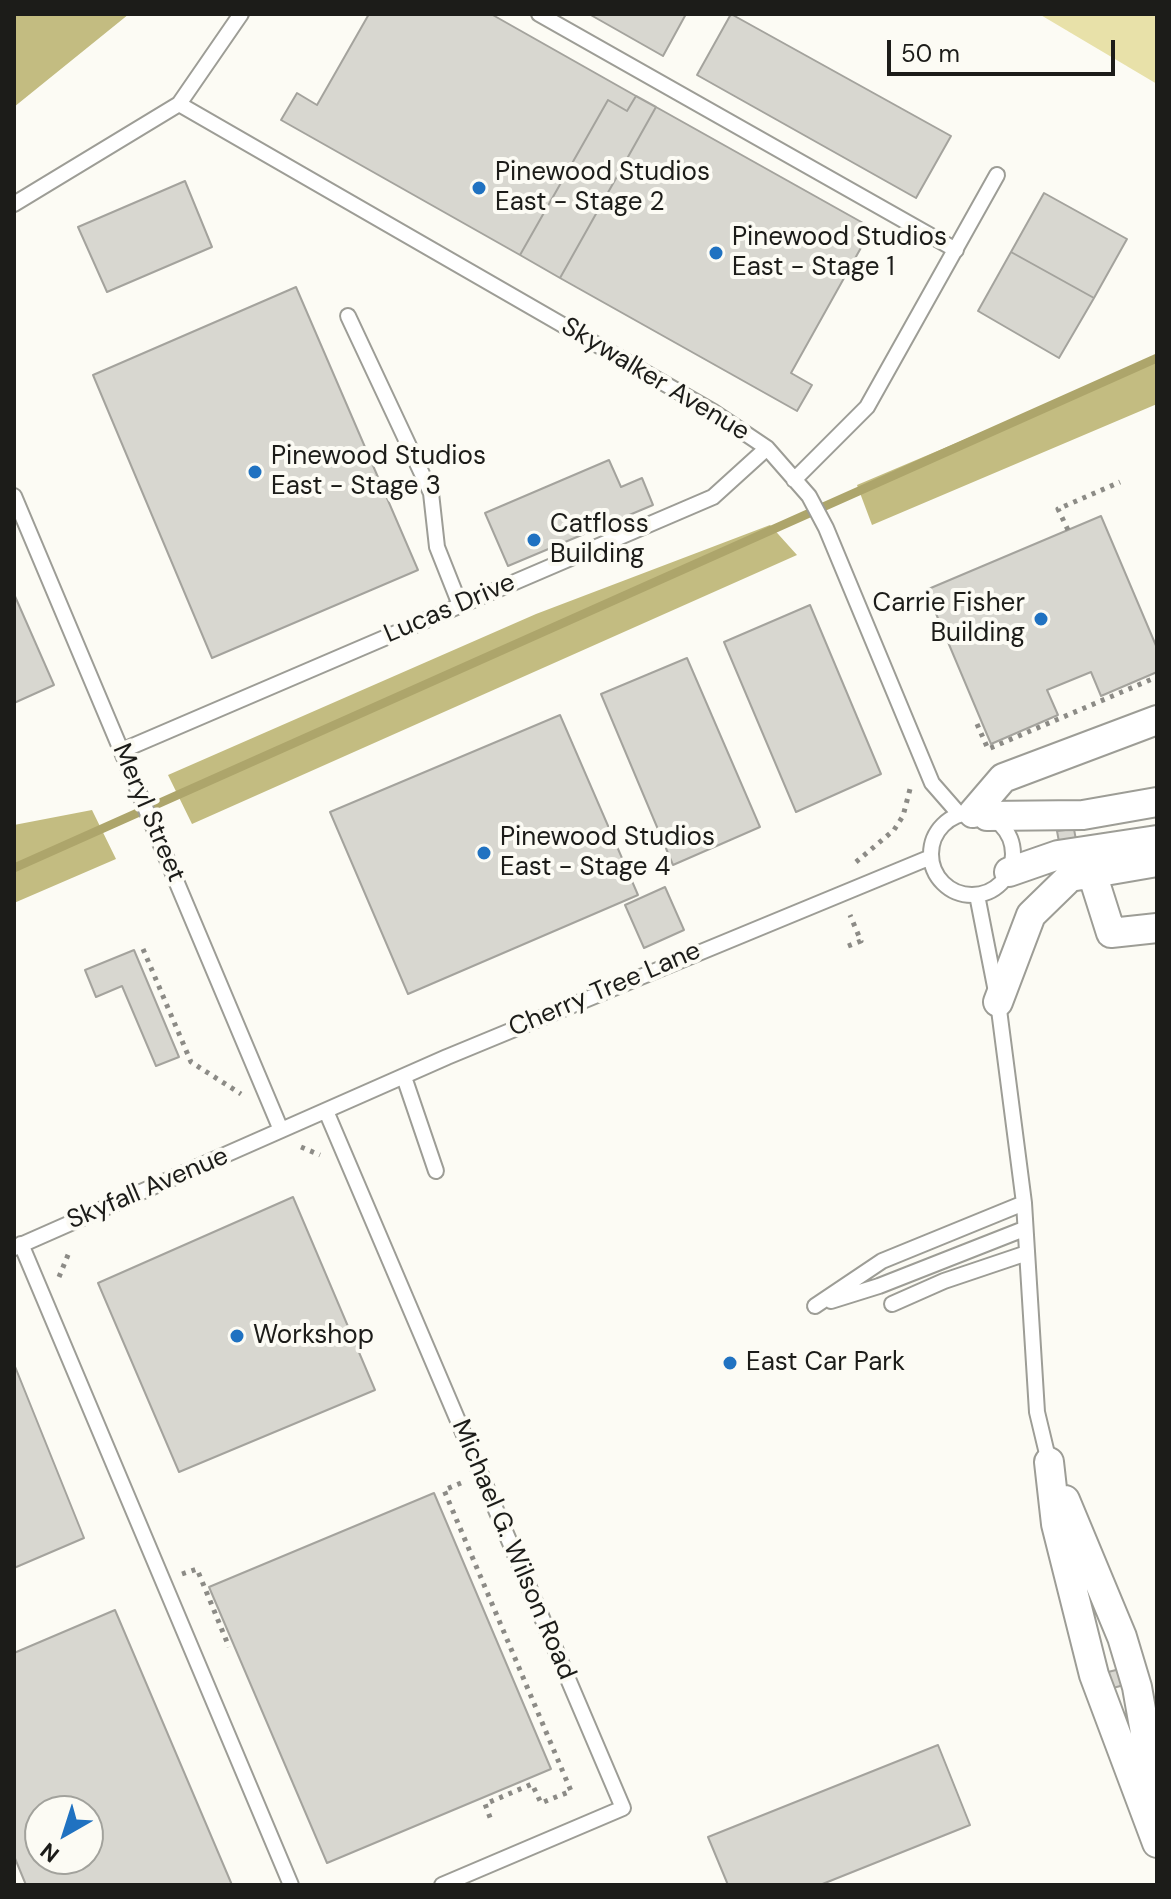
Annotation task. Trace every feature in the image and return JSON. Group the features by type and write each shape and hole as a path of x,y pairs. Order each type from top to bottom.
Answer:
{"street":[{"path":"973,815 1003,778 1157,720"},
{"path":"973,815 1083,815 1157,802"},
{"path":"1009,872 1058,855 1157,840"},
{"path":"998,1002 1014,952 1031,915 1070,877 1157,862"},
{"path":"1092,873 1111,933 1157,928"},
{"path":"1049,1462 1122,1637 1137,1687 1157,1800"},
{"path":"1049,1462 1056,1524 1094,1675 1157,1843"}],"lane":[{"path":"14,204 179,104 241,14"},
{"path":"539,14 956,250"},
{"name":"Skywalker Avenue","path":"179,104 685,395 767,448 809,496 826,528 932,783 973,815"},
{"path":"794,480 867,407 997,175"},
{"path":"348,316 431,493 437,547 460,605"},
{"name":"Lucas Drive","path":"121,751 713,497 767,448"},
{"name":"Meryl Street","path":"14,496 281,1130"},
{"path":"973,815 1007,833 1012,846 1009,872 990,891 977,895 964,894 941,881 931,857 938,831 973,815"},
{"name":"Cherry Tree Lane","path":"281,1130 723,940 931,857"},
{"path":"977,895 998,1002 1024,1203 1037,1412 1049,1462"},
{"path":"404,1077 436,1171"},
{"name":"Michael G. Wilson Road","path":"326,1111 623,1808 442,1885"},
{"name":"Skyfall Avenue","path":"18,1246 281,1130"},
{"path":"1024,1203 882,1261 815,1306 879,1286 1024,1229"},
{"path":"18,1246 291,1885"},
{"path":"892,1304 944,1281 1027,1253"}],"path":[{"path":"1068,530 1058,509 1120,482"},
{"path":"977,724 988,749 1157,677"},
{"path":"848,946 861,941 850,915"},
{"path":"143,949 191,1062 241,1094"},
{"path":"293,1149 308,1147 324,1160"},
{"path":"61,1293 61,1265 74,1244"},
{"path":"457,1472 462,1482 444,1490 571,1791 541,1803 532,1784 485,1804 491,1820"},
{"path":"176,1561 183,1575 197,1569 229,1647"}],"shaded area":[{"path":"14,14 129,14 14,107"},
{"path":"1039,14 1157,14 1157,84"},
{"path":"1157,358 1157,404 872,525 857,485"},
{"path":"770,525 797,555 192,824 168,775 536,614"},
{"path":"92,810 116,859 14,903 14,825"}],"building":[{"name":"Pinewood Studios East - Stage 2","path":"369,14 491,14 636,96 627,111 608,100 520,255 281,120 297,93 317,105"},
{"path":"589,14 686,14 663,56"},
{"path":"731,14 951,136 916,198 697,75"},
{"path":"636,96 656,107 560,278 520,255 608,100 627,111"},
{"name":"Pinewood Studios East - Stage 1","path":"656,107 872,228 791,373 812,385 797,411 560,278"},
{"path":"185,181 212,247 107,292 78,227"},
{"path":"1044,193 1127,239 1094,298 1011,252"},
{"path":"1011,252 1094,298 1059,358 978,311"},
{"name":"Pinewood Studios East - Stage 3","path":"296,287 418,570 212,658 93,375"},
{"name":"Catfloss Building","path":"609,460 621,487 642,478 653,505 508,566 485,513"},
{"name":"Carrie Fisher Building","path":"1101,516 1157,648 1157,672 1101,696 1091,672 1047,690 1058,715 991,744 926,590"},
{"path":"14,594 54,685 14,703"},
{"path":"810,605 881,774 796,812 724,642"},
{"path":"687,658 760,827 673,865 601,694"},
{"name":"Pinewood Studios East - Stage 4","path":"560,715 638,895 408,994 330,812"},
{"path":"1074,829 1076,840 1059,842 1057,831"},
{"path":"665,887 684,930 644,948 625,905"},
{"path":"134,950 179,1057 156,1066 122,986 96,997 85,970"},
{"name":"Workshop","path":"293,1197 375,1390 179,1472 98,1283"},
{"path":"14,1364 84,1538 14,1568"},
{"path":"434,1493 551,1769 327,1863 209,1587"},
{"path":"115,1610 232,1885 26,1885 14,1856 14,1653"},
{"path":"1120,1669 1124,1685 1113,1688 1108,1672"},
{"path":"938,1745 970,1825 820,1885 728,1885 708,1837"}],"waterway":[{"path":"14,868 1157,358"}],"place":[{"name":"Pinewood Studios East - Stage 2","path":"479,188"},
{"name":"Pinewood Studios East - Stage 1","path":"716,253"},
{"name":"Pinewood Studios East - Stage 3","path":"255,472"},
{"name":"Catfloss Building","path":"534,540"},
{"name":"Carrie Fisher Building","path":"1041,619"},
{"name":"Pinewood Studios East - Stage 4","path":"484,853"},
{"name":"Workshop","path":"237,1336"},
{"name":"East Car Park","path":"730,1363"}]}
